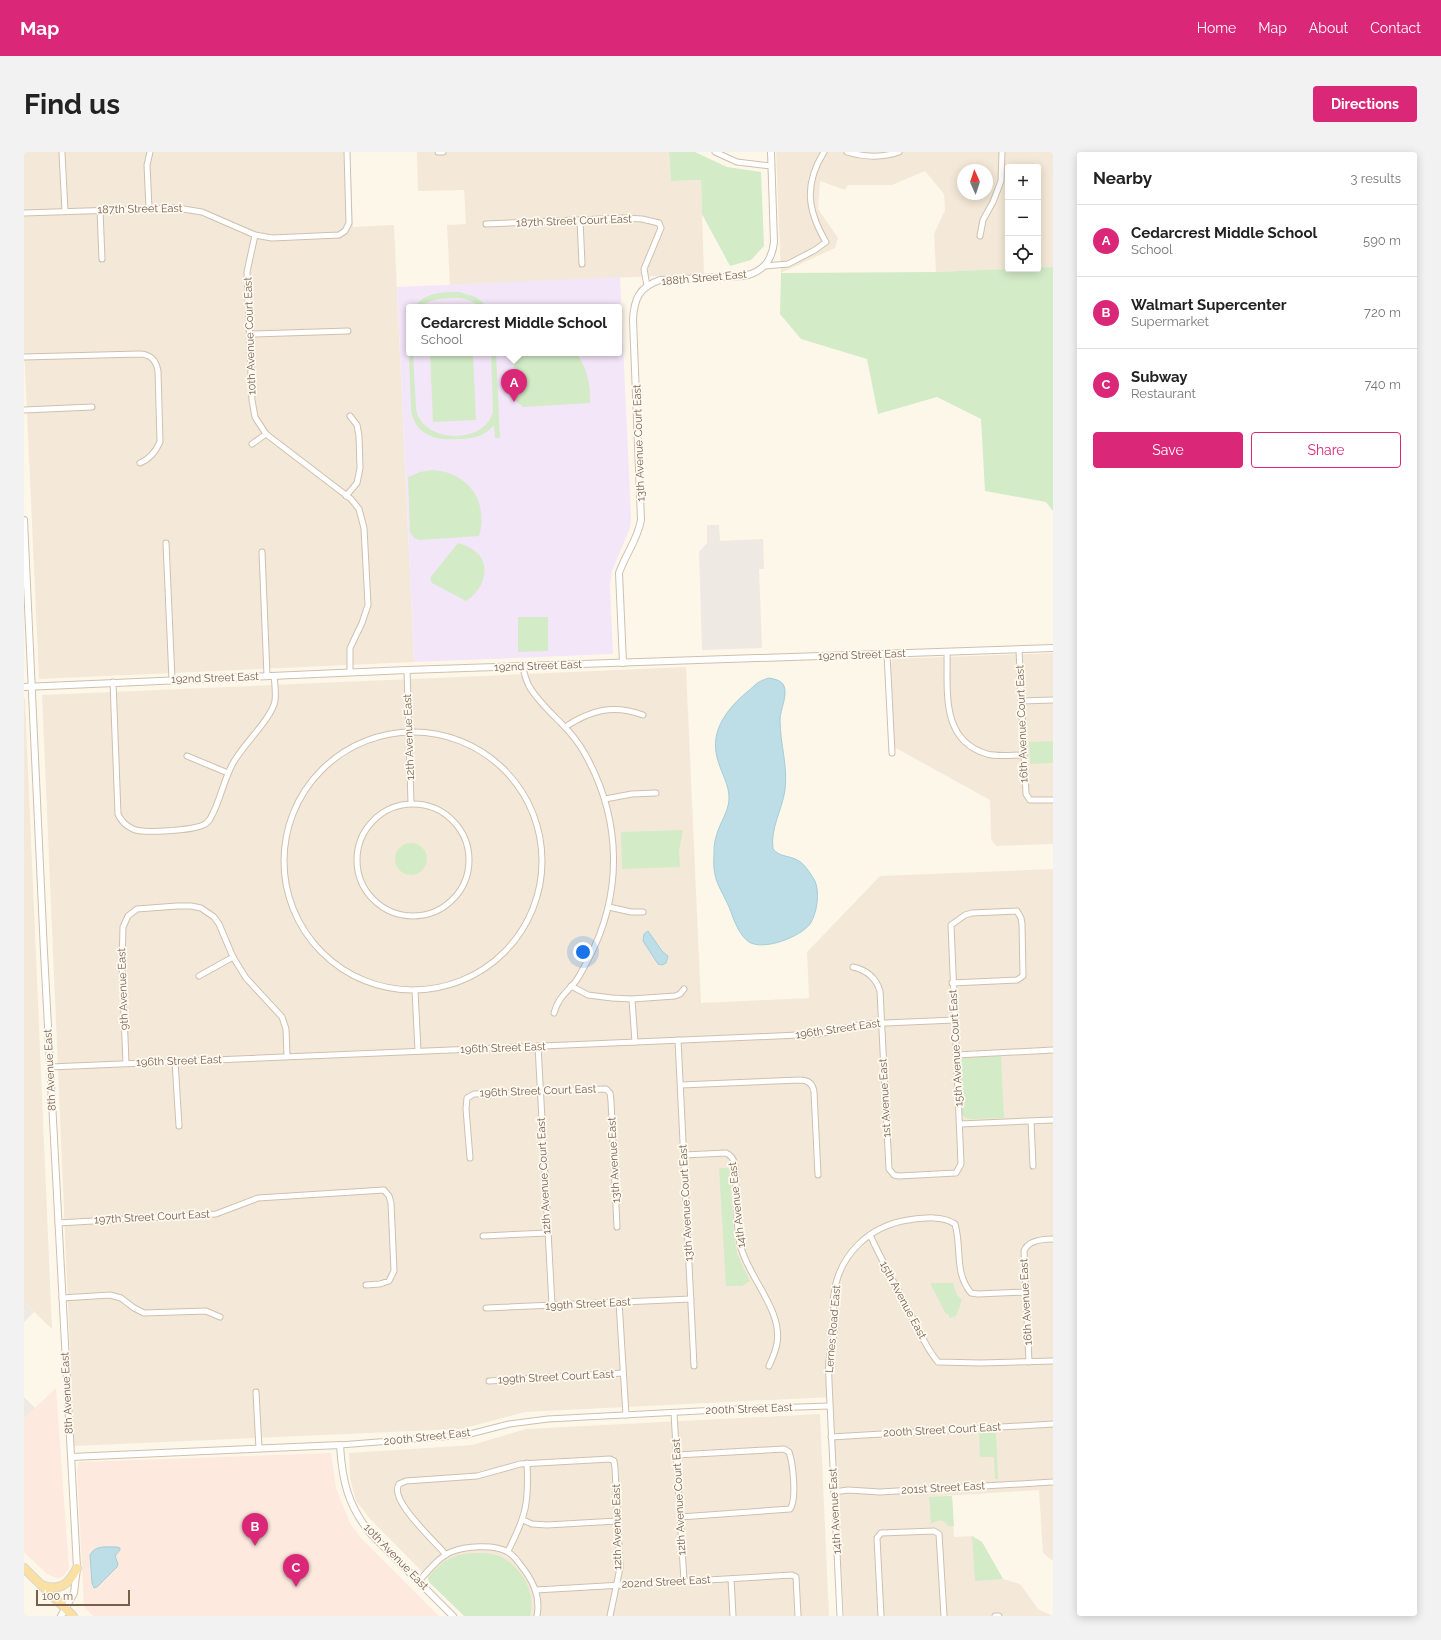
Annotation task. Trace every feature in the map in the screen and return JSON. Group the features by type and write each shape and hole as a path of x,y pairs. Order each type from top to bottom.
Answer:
{"main road":[{"path":"24,1568 40,1584 64,1613 73,1616"},
{"path":"40,1584 54,1587 63,1586 70,1581 77,1568"}],"street":[{"path":"149,208 148,165 150,152"},
{"name":"187th Street East","path":"24,213 177,208 195,210 255,235 272,238 334,235 345,231 349,225 347,152"},
{"path":"438,152 443,152"},
{"path":"716,152 737,162 771,166"},
{"path":"765,266 772,255 774,242 771,152"},
{"name":"188th Street East","path":"647,286 666,279 744,276 755,273 765,266 788,264 815,250 826,242 814,220 811,209 810,193 814,171 824,152"},
{"path":"847,152 873,156 888,155 899,152"},
{"path":"980,236 982,220 993,202 1001,181 1002,152"},
{"path":"62,153 65,211"},
{"path":"100,210 102,259"},
{"name":"187th Street Court East","path":"486,224 580,220 642,219 653,221 660,225 661,228 644,269 647,286"},
{"path":"580,220 582,264"},
{"name":"10th Avenue Court East","path":"255,235 247,272 252,400 255,417 266,434 356,504 362,517 365,538 368,598 366,613 350,648 350,672"},
{"name":"13th Avenue Court East","path":"623,663 619,573 623,562 638,534 641,520 634,311 637,298 647,286"},
{"path":"250,334 348,331"},
{"path":"24,357 145,354 152,358 157,364 158,371 160,442 155,452 145,461 140,463"},
{"path":"24,410 92,407"},
{"path":"346,496 357,483 360,468 359,436 357,425 350,416"},
{"path":"252,444 266,434"},
{"name":"8th Avenue East","path":"24,520 26,636 31,686 77,1568 74,1593 64,1613"},
{"path":"166,543 172,680"},
{"path":"262,552 267,676"},
{"name":"192nd Street East","path":"24,687 350,672 1053,648"},
{"name":"16th Avenue Court East","path":"1019,650 1025,790 1027,798 1034,801 1053,800"},
{"path":"947,652 948,706 950,720 956,731 965,742 976,750 1001,756 1024,755"},
{"path":"887,654 892,752"},
{"path":"523,666 530,687 536,697 565,727 585,753 601,787 611,829 613,888 609,907 588,960 576,980 559,999 554,1013"},
{"name":"12th Avenue East","path":"407,670 411,804"},
{"path":"113,682 118,808 120,818 132,829 152,832 187,829 207,823 214,813 228,773 245,745 268,717 273,706 275,694 274,676"},
{"path":"1021,701 1053,700"},
{"path":"565,727 585,715 604,710 631,710 644,714"},
{"path":"409,732 440,735 455,739 477,749 496,762 518,784 533,812 541,842 543,858 540,889 535,904 521,932 501,956 476,974 462,981 431,989 416,990 386,987 364,980 344,970 321,952 302,928 290,901 285,879 283,857 288,827 299,800 307,787 327,764 351,747 365,741 386,735 409,732"},
{"path":"187,756 228,773"},
{"path":"604,799 632,794 656,793"},
{"path":"411,804 429,806 452,819 466,841 469,858 467,876 453,899 439,909 423,915 414,916 392,912 380,906 363,886 359,878 356,861 362,835 372,821 382,813 394,807 411,804"},
{"name":"9th Avenue East","path":"126,1063 122,936 123,927 128,916 137,909 191,906 201,908 212,914 220,924 233,957"},
{"path":"609,907 631,912 643,912"},
{"name":"15th Avenue Court East","path":"952,982 1017,980 1022,976 1022,924 1019,913 1013,910 972,913 965,915 952,924 950,933 952,982 960,1124 961,1164 958,1171"},
{"path":"199,976 233,957 257,991 282,1017 286,1029 287,1056"},
{"path":"854,967 868,973 877,983 880,991 881,1023"},
{"path":"571,986 588,995 632,999 675,996 680,994 684,989"},
{"path":"416,990 418,1051"},
{"path":"632,999 635,1042"},
{"name":"196th Street East","path":"50,1067 818,1034 863,1024 954,1020"},
{"name":"1st Avenue East","path":"881,1023 890,1172 899,1176 956,1174 958,1171"},
{"name":"13th Avenue Court East","path":"678,1040 694,1366"},
{"name":"12th Avenue Court East","path":"538,1046 552,1305"},
{"path":"956,1055 1053,1050"},
{"path":"175,1061 179,1126"},
{"path":"681,1085 800,1080 810,1083 814,1092 818,1175"},
{"name":"196th Street Court East","path":"470,1158 466,1109 467,1098 474,1094 603,1088 610,1093"},
{"name":"13th Avenue East","path":"610,1093 617,1227"},
{"path":"960,1124 1053,1120"},
{"path":"1030,1121 1033,1166"},
{"name":"14th Avenue East","path":"684,1155 726,1153 730,1155 734,1163 740,1244 745,1261 770,1308 777,1329 777,1344 768,1366"},
{"name":"197th Street Court East","path":"58,1223 216,1214 258,1198 379,1190 386,1191 391,1203 394,1271 389,1281 380,1284 366,1285"},
{"name":"Lernes Road East","path":"829,1406 829,1361 835,1329 833,1302 838,1276 842,1265 853,1250 870,1235 886,1226 898,1222 944,1219 955,1224 961,1274 971,1293 1026,1292"},
{"path":"483,1236 547,1234"},
{"name":"15th Avenue East","path":"870,1235 891,1279 933,1356 941,1362 1029,1362"},
{"name":"16th Avenue East","path":"1029,1362 1024,1251 1030,1244 1053,1239"},
{"path":"62,1298 110,1295 121,1298 134,1308 144,1313 206,1310 220,1317"},
{"name":"199th Street East","path":"486,1308 691,1299"},
{"path":"619,1302 626,1415"},
{"path":"1029,1362 1053,1361"},
{"name":"199th Street Court East","path":"489,1381 623,1373"},
{"path":"256,1392 259,1449"},
{"name":"14th Avenue East","path":"829,1406 840,1616"},
{"name":"200th Street East","path":"71,1457 340,1445 466,1435 509,1424 542,1420 737,1409 829,1406"},
{"name":"12th Avenue Court East","path":"674,1413 684,1581"},
{"name":"200th Street Court East","path":"831,1437 1053,1424"},
{"name":"10th Avenue East","path":"340,1445 345,1487 350,1502 356,1512 371,1534 453,1616"},
{"path":"677,1455 784,1449 789,1452 792,1461 793,1480 793,1503 790,1509 680,1517"},
{"name":"12th Avenue East","path":"526,1463 606,1459 614,1461 620,1568 610,1616"},
{"path":"446,1555 437,1543 408,1513 398,1496 397,1486 406,1481 477,1476 509,1466 526,1463 528,1486 527,1507 523,1520 508,1551"},
{"name":"201st Street East","path":"834,1492 848,1490 880,1492 1053,1482"},
{"path":"523,1520 532,1524 547,1525 617,1521"},
{"path":"881,1616 877,1538 881,1533 934,1531 939,1534 944,1616"},
{"path":"418,1581 446,1555 458,1550 474,1547 486,1547 508,1551 525,1570 534,1584 538,1603 536,1616"},
{"name":"202nd Street East","path":"536,1590 792,1575 796,1577 798,1616"},
{"path":"731,1579 733,1616"}],"shaded area":[{"path":"24,152 350,152 353,227 394,225 414,662 39,679 24,347"},
{"path":"417,152 669,152 671,181 701,180 704,274 450,285 447,225 466,224 464,190 418,191"},
{"path":"776,152 1053,152 1053,267 1041,268 1041,164 1005,164 1005,269 936,272 934,234 945,210 944,194 925,171 892,185 848,185 845,190 820,181 818,209 838,238 835,248 781,273"},
{"path":"620,277 621,304 406,304 406,356 622,356 622,321 631,517 630,528 612,571 610,587 613,654 414,662 397,287"},
{"path":"707,525 719,525 720,541 763,539 764,569 759,569 762,648 702,650 699,552 707,543"},
{"path":"1053,653 1053,844 996,846 991,839 990,800 894,747 892,659"},
{"path":"686,667 701,1003 809,998 807,952 880,876 1053,869 1053,1561 1043,1553 1039,1490 942,1496 952,1496 954,1537 972,1536 982,1542 1003,1579 1020,1584 1038,1609 1053,1616 844,1616 831,1397 525,1412 461,1429 74,1446 42,695"},
{"path":"24,698 25,699 52,1329 24,1302"},
{"path":"24,1302 34,1312 24,1322"},
{"path":"56,1388 69,1569 60,1578 47,1574 24,1552 24,1418"},
{"path":"24,1397 35,1408 24,1418"},
{"path":"820,1414 829,1616 466,1616 371,1520 356,1501 350,1478 349,1453 472,1445 526,1429"},
{"path":"331,1453 336,1488 350,1523 360,1537 439,1616 93,1616 84,1607 77,1469 79,1462"}],"green space":[{"path":"669,152 695,152 727,167 761,172 764,246 751,260 730,266 702,214 701,180 671,181"},
{"path":"1053,267 1053,511 1046,502 985,491 981,419 937,397 878,414 867,359 801,339 780,314 781,273 936,272 1005,269 1005,272 1041,272 1041,268"},
{"path":"459,292 476,297 484,304 476,304 463,298 449,298 438,299 424,304 417,304 424,298 440,293"},
{"path":"409,356 413,356 416,409 421,421 430,429 441,434 454,436 467,435 479,430 488,422 493,411 491,356 496,356 500,438 495,438 494,425 482,435 468,438 441,439 434,437 421,430 416,425 411,409"},
{"path":"430,356 473,356 476,420 433,422"},
{"path":"513,356 578,356 580,358 588,376 590,403 523,407 516,401"},
{"path":"432,470 445,472 456,476 473,491 478,500 481,511 479,536 419,540 414,538 410,532 408,477 420,472"},
{"path":"458,543 475,551 484,563 485,570 484,578 477,591 466,601 432,583 430,578"},
{"path":"518,617 548,617 548,651 518,652"},
{"path":"1053,741 1053,763 1030,764 1029,742"},
{"path":"683,830 679,851 680,867 622,869 621,832"},
{"path":"408,843 414,843 423,847 427,859 423,871 414,875 408,875 399,871 395,862 395,856 399,847"},
{"path":"1001,1056 1004,1118 969,1119 964,1117 961,1112 960,1060 964,1058"},
{"path":"719,1168 730,1168 734,1236 737,1254 750,1281 742,1286 726,1286"},
{"path":"930,1283 953,1283 957,1295 962,1300 956,1316 950,1318 948,1314 946,1314"},
{"path":"979,1432 996,1432 998,1479 995,1479 994,1457 980,1457"},
{"path":"952,1496 954,1526 948,1526 941,1520 931,1524 929,1497"},
{"path":"972,1536 982,1542 1003,1579 975,1581"},
{"path":"474,1553 490,1554 502,1557 518,1570 530,1591 530,1616 464,1616 429,1582 429,1576 444,1562 459,1555"}],"water":[{"path":"769,678 782,683 785,688 785,697 780,720 786,781 784,797 773,834 773,849 781,855 798,860 809,871 817,886 817,903 812,920 805,929 790,938 772,944 763,945 749,942 740,932 716,879 714,848 717,832 727,809 729,794 718,762 716,738 722,720 733,705 755,685"},
{"path":"648,931 662,951 668,956 666,963 662,965 658,964 643,941 644,934"},
{"path":"98,1548 120,1548 120,1550 115,1556 118,1564 117,1567 97,1587 94,1588 92,1583 90,1555"}],"place":[{"name":"Cedarcrest Middle School","path":"514,402"},
{"name":"Walmart Supercenter","path":"255,1546"},
{"name":"Subway","path":"296,1587"}]}
